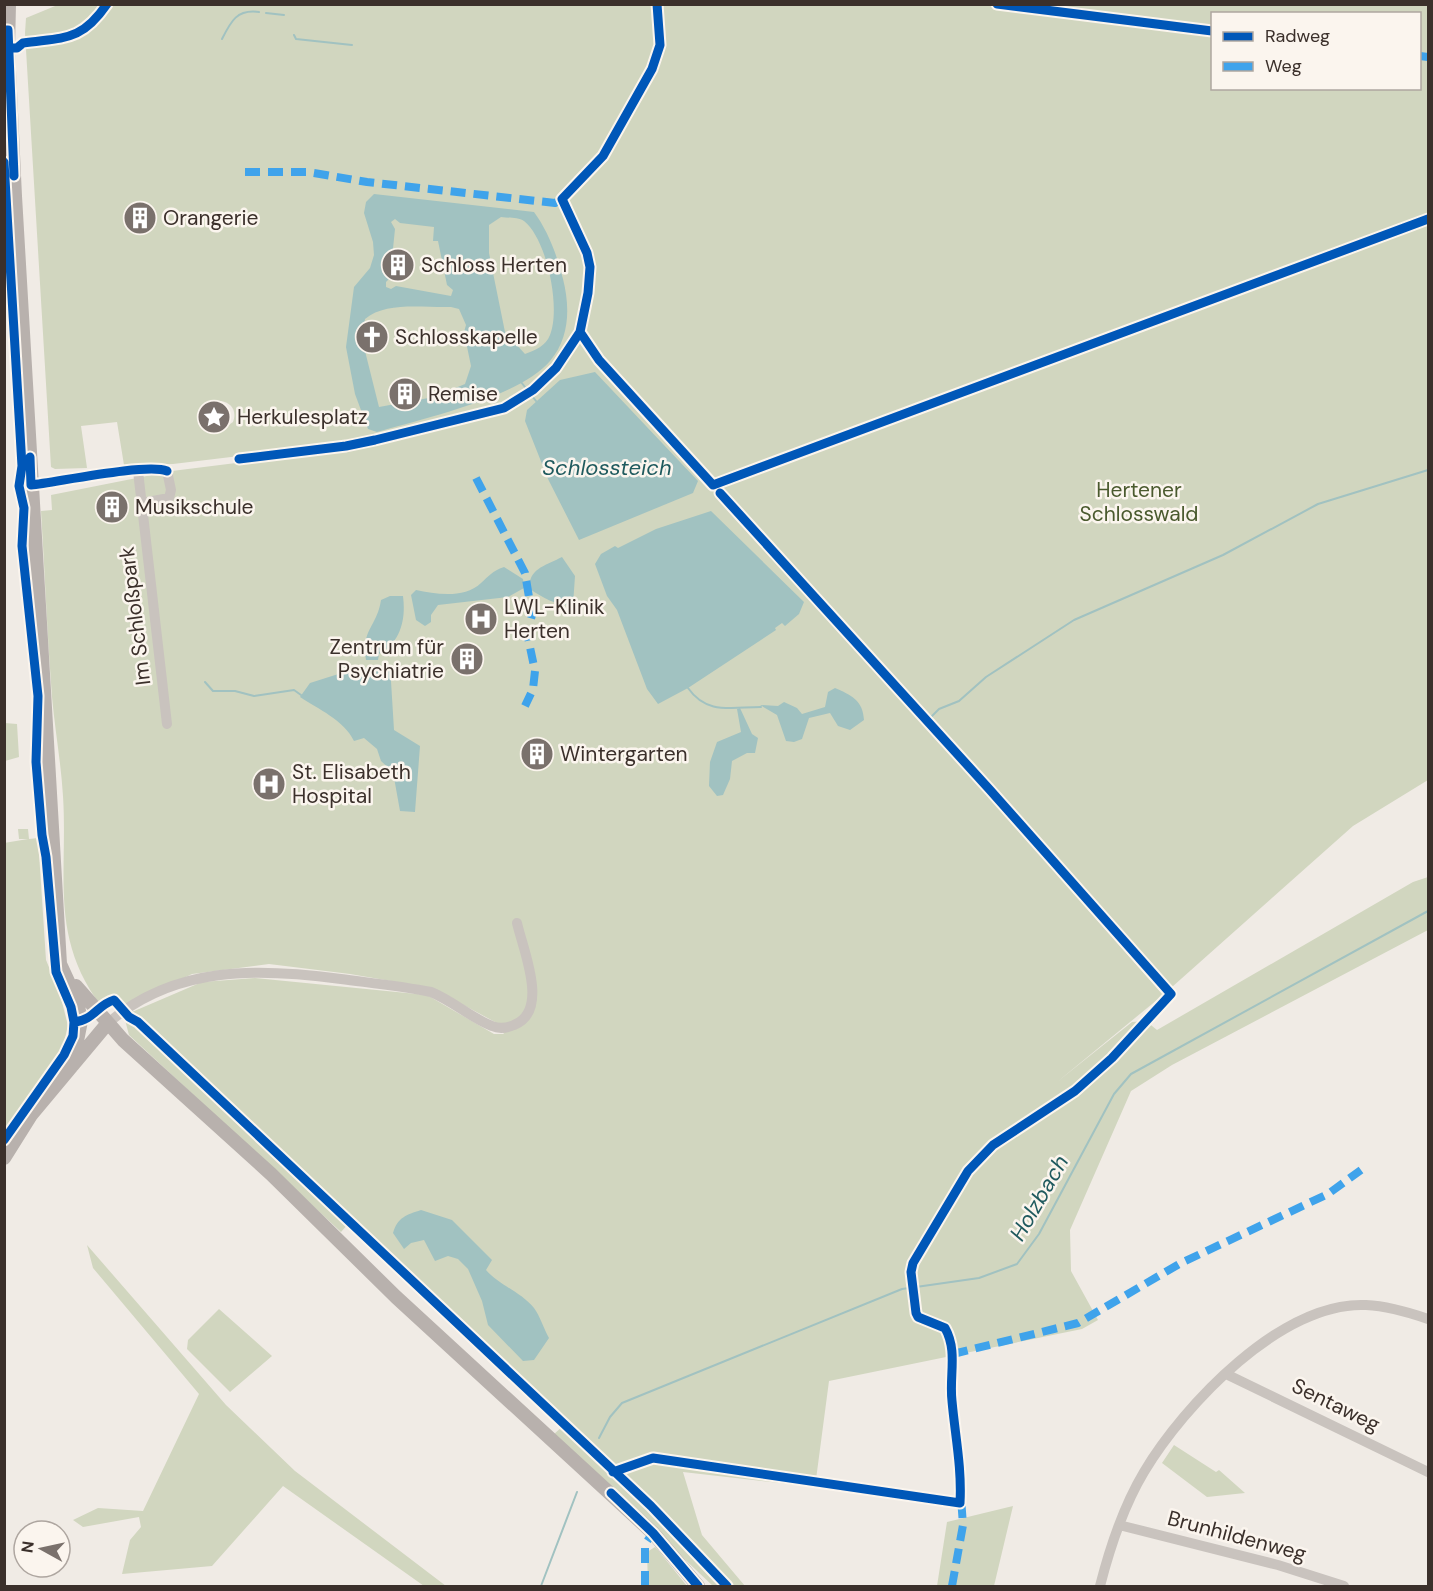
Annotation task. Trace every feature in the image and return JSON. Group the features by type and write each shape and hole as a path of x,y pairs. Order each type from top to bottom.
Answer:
{"main road":[{"path":"9,4 6,30 60,964 77,1001 81,1021 72,1066"},
{"path":"59,942 77,991 107,1024 271,1174 396,1297 645,1525 698,1587"},
{"path":"4,1158 31,1115 107,1024"}],"street":[{"path":"31,485 138,471 167,471 170,480 169,498 142,503"},
{"name":"Im Schloßpark","path":"138,471 167,724"},
{"path":"107,1024 125,1009 182,983 219,974 268,971 431,992 455,1002 491,1026 511,1027 525,1018 530,1010 533,995 517,923"},
{"path":"1100,1587 1119,1526 1153,1458 1192,1409 1226,1374 1258,1347 1293,1324 1329,1310 1365,1305 1399,1310 1428,1319"},
{"name":"Sentaweg","path":"1226,1374 1428,1472"},
{"name":"Brunhildenweg","path":"1119,1526 1278,1565 1344,1587"}],"green space":[{"name":"Hertener Schlosswald","path":"60,4 1428,5 1428,780 1353,826 1172,987 1017,817 1011,822 1163,995 1057,1082 1132,1022 1146,1021 1157,1030 1413,882 1428,877 1428,930 1172,1065 1131,1091 1070,1230 1071,1271 1098,1320 1082,1329 829,1381 815,1487 683,1472 702,1535 745,1586 713,1586 553,1435 564,1425 132,1012 202,982 255,978 427,995 494,1034 504,1034 495,1022 432,988 350,974 269,964 192,974 122,1008 116,1002 101,1006 85,980 74,955 67,930 64,904 63,796 52,697 41,511 52,510 51,495 172,471 356,448 355,442 173,464 124,465 117,422 81,426 87,468 55,469 51,467 25,33 26,18","holes":["221,401 234,411 233,422 223,429 214,428 207,417 208,408"]},
{"path":"5,723 17,724 19,757 5,761"},
{"path":"18,829 28,829 29,839 38,838 46,960 60,994 68,1026 61,1054 34,1089 5,1134 4,843 28,839 19,839"},
{"path":"125,1020 136,1024 348,1224 341,1232 129,1035"},
{"path":"87,1245 226,1405 295,1471 446,1586 424,1586 283,1486 212,1566 122,1574 130,1540 141,1527 139,1517 83,1527 73,1520 98,1508 143,1511 199,1394 93,1268"},
{"path":"219,1309 272,1356 230,1392 187,1349 188,1340"},
{"path":"1174,1445 1216,1472 1219,1470 1245,1493 1207,1497 1162,1463"},
{"path":"1013,1506 994,1586 937,1586 947,1522"},
{"path":"655,1547 687,1586 648,1586 647,1552"}],"water":[{"path":"374,194 534,212 544,227 555,252 567,300 565,332 557,352 550,361 536,374 494,396 377,432 368,429 355,394 346,347 354,287 370,268 374,255 373,242 364,213 366,202","holes":["501,217 524,221 539,243 550,275 554,308 550,335 540,347 525,354 505,332 489,253 489,225","395,219 400,223 434,227 433,241 438,241 447,285 453,290 451,296 396,286 391,289 386,287 386,282 390,278 395,229 391,222","417,306 459,309 466,325 464,332 471,366 465,384 434,397 379,407 362,339 365,319 384,310"]},
{"name":"Schlossteich","path":"595,372 698,481 693,493 579,540 548,479 525,421 527,410 560,380"},
{"name":"Schlossteich","path":"711,511 804,602 799,614 785,626 782,623 775,628 776,630 688,688 658,704 647,689 617,610 607,596 595,564 601,554 615,546 618,548 656,529"},
{"path":"562,557 575,576 573,605 550,601 530,589 530,582 535,572"},
{"path":"504,567 523,579 524,588 508,597 438,605 431,615 431,622 425,626 416,620 411,595 416,590 441,594 466,591"},
{"path":"390,596 403,596 404,613 400,629 392,643 379,654 378,660 366,660 367,635 381,600"},
{"path":"390,665 394,730 420,746 415,812 400,811 393,772 381,761 377,749 364,738 354,741 337,721 300,697 310,683 351,670"},
{"path":"835,688 855,699 863,713 864,720 850,730 838,726 830,713 809,718 802,739 794,742 786,741 777,715 760,705 778,706 784,702 797,708 802,714 825,707 828,692"},
{"path":"740,708 752,734 758,738 755,753 747,753 732,761 730,779 723,795 717,796 709,786 710,762 717,742 741,732 737,709"},
{"path":"421,1210 452,1220 492,1260 486,1270 534,1308 549,1338 534,1360 523,1361 488,1325 482,1301 468,1269 458,1259 448,1256 435,1261 424,1240 411,1243 404,1249 393,1233 397,1223 403,1217"}],"waterway":[{"path":"222,39 228,27 240,14 259,12"},
{"path":"266,13 284,15"},
{"path":"294,35 296,39 352,45"},
{"path":"521,382 536,401"},
{"path":"929,719 939,709 959,701 986,677 1074,620 1223,555 1318,504 1428,470"},
{"path":"205,682 213,691 235,691 254,696 294,690 301,695"},
{"path":"688,688 695,697 712,706 720,708 761,707"},
{"name":"Holzbach","path":"599,1438 610,1417 622,1403 902,1289 979,1278 1017,1264 1039,1234 1114,1094 1131,1074 1428,911"},
{"name":"Holzbach","path":"541,1586 577,1492"}],"marked path":[{"path":"1421,56 1428,57"},
{"path":"245,172 308,172 367,182 555,203 565,197"},
{"path":"476,478 525,573 532,615 527,633 535,671 533,689 525,706"},
{"path":"953,1354 1078,1323 1181,1263 1328,1194 1361,1170"},
{"path":"952,1586 963,1525 961,1498"},
{"path":"645,1586 645,1544 653,1533"}],"cycle path":[{"path":"4,48 17,48 23,43 71,36 89,25 107,4"},
{"path":"239,459 346,446 504,408 533,390 556,368 580,332 588,293 590,267 587,253 562,199 603,156 652,69 660,45 657,4"},
{"path":"997,4 1211,31"},
{"path":"4,30 8,30 14,176"},
{"path":"4,162 22,466 19,486 24,508 22,546 38,696 36,762 56,972 71,1007 74,1022 73,1036 64,1055 4,1140"},
{"path":"580,332 599,360 713,485 1428,219"},
{"path":"30,457 31,485 141,469 167,471"},
{"path":"613,1472 653,1458 960,1503 959,1464 951,1392 951,1346 945,1328 918,1317 916,1313 911,1272 913,1263 968,1171 993,1145 1075,1091 1112,1058 1171,994 990,790 720,493"},
{"path":"74,1022 81,1021 114,1000 129,1017 138,1022 651,1506 727,1586"},
{"path":"611,1493 653,1533 698,1586"}],"place":[{"name":"Orangerie","path":"140,218"},
{"name":"Schloss Herten","path":"398,265"},
{"name":"Schlosskapelle","path":"372,337"},
{"name":"Remise","path":"405,394"},
{"name":"Herkulesplatz","path":"214,417"},
{"name":"Musikschule","path":"112,507"},
{"name":"LWL-Klinik Herten","path":"481,619"},
{"name":"Zentrum für Psychiatrie","path":"467,659"},
{"name":"Wintergarten","path":"537,754"},
{"name":"St. Elisabeth Hospital","path":"269,784"}]}
